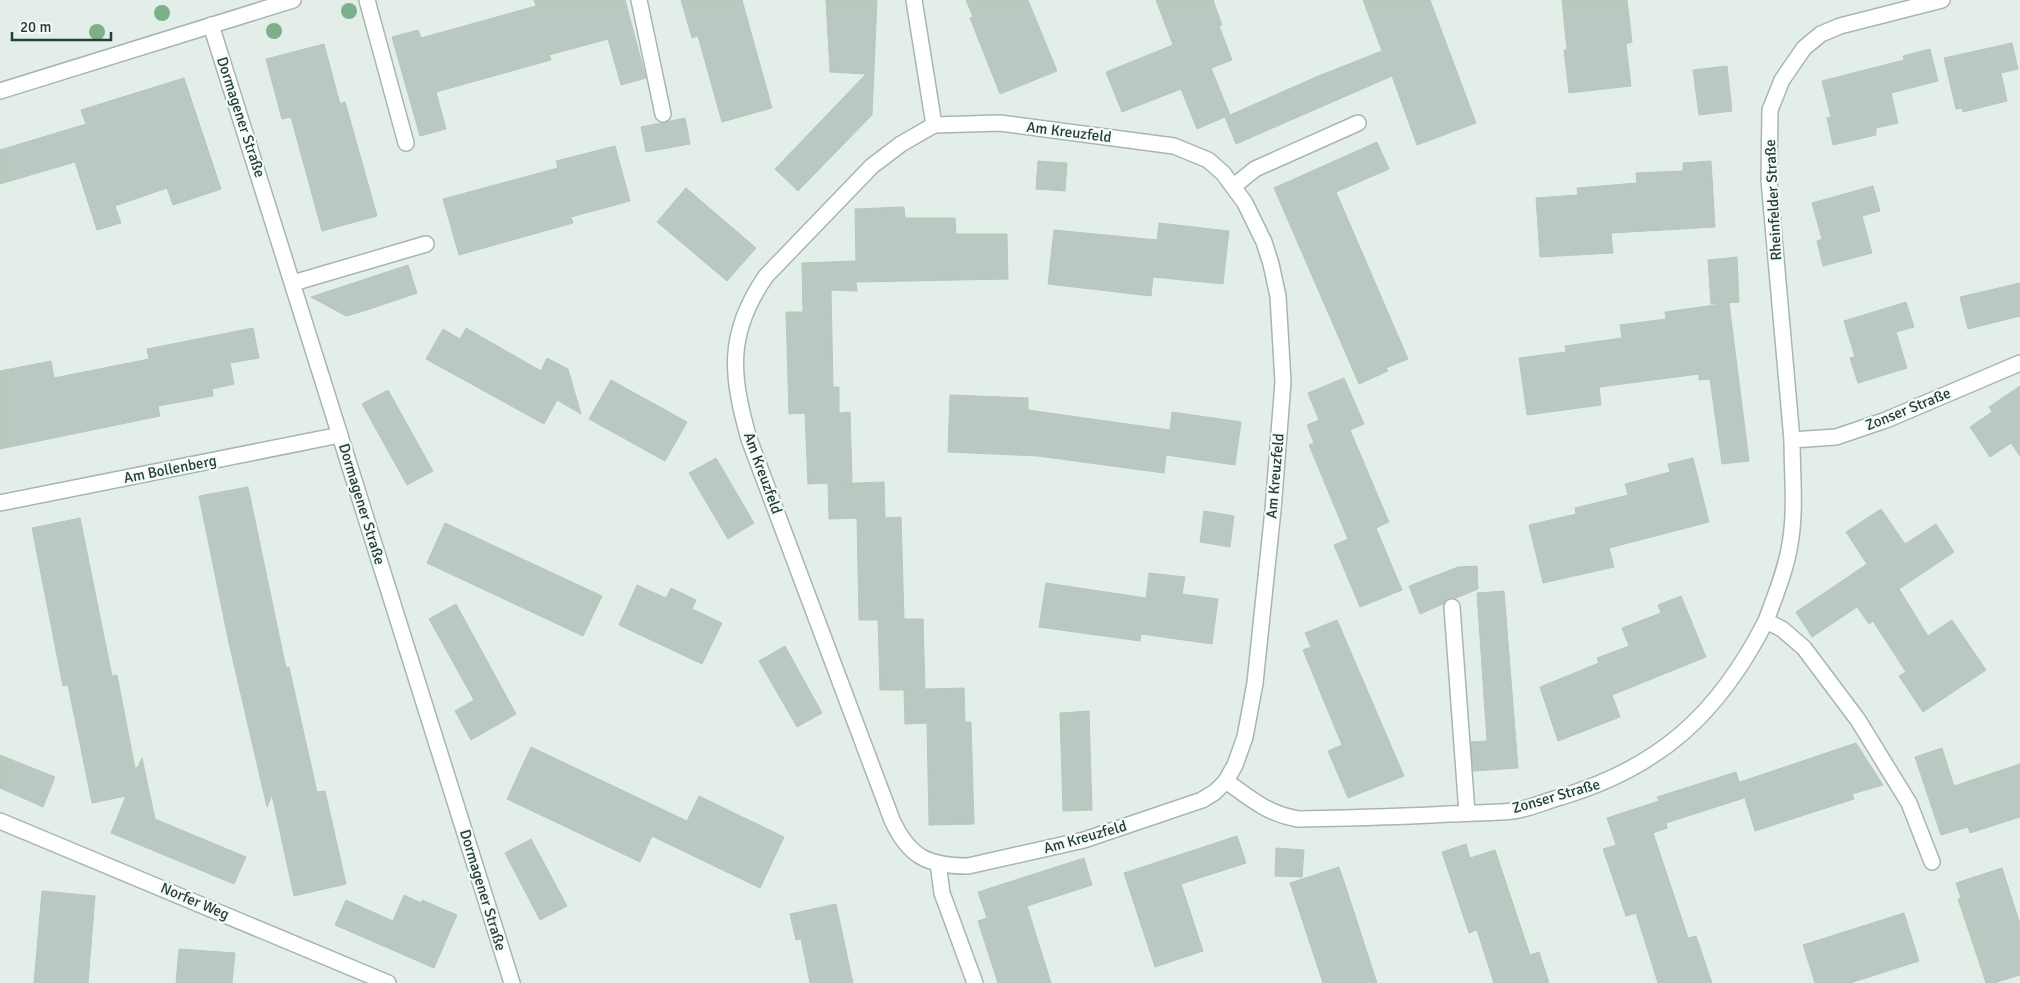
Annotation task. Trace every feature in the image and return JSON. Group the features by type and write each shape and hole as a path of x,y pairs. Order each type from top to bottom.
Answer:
{"street":[{"path":"0,91 293,0"},
{"path":"368,0 406,142"},
{"path":"639,0 663,114"},
{"path":"914,0 934,126"},
{"name":"Rheinfelder Straße","path":"1786,388 1769,180 1768,144 1770,110 1782,80 1804,48 1821,34 1840,26 1942,0"},
{"name":"Dormagener Straße","path":"211,24 512,983"},
{"name":"Am Kreuzfeld","path":"1000,123 1174,146 1208,160 1234,186 1254,222 1271,264 1278,296 1283,382 1273,510 1255,683 1245,737 1226,781 1215,792 1202,800 1084,840 968,866 953,866 925,858 905,845 892,820 749,439 736,388 734,367 736,344 744,314 766,276 872,166 901,144 934,126 1000,123"},
{"path":"1234,186 1255,169 1358,123"},
{"path":"293,283 426,244"},
{"name":"Zonser Straße","path":"1792,440 1836,437 1886,420 2020,363"},
{"name":"Zonser Straße","path":"1226,781 1269,812 1283,817 1298,819 1515,810 1591,788 1640,764 1663,749 1708,709 1727,687 1766,621 1778,590 1790,545 1793,520 1792,440 1786,388"},
{"name":"Am Bollenberg","path":"0,503 340,435"},
{"path":"1452,606 1467,813"},
{"path":"1766,621 1782,629 1804,648 1858,720 1908,803 1932,862"},
{"name":"Norfer Weg","path":"0,821 388,983"},
{"path":"938,863 942,894 975,983"}],"building":[{"path":"534,0 625,0 646,78 621,85 608,39 549,55 551,60 436,92 446,129 420,136 392,37 418,30 421,38 536,6"},
{"path":"681,0 742,0 772,108 722,122 698,36 692,38"},
{"path":"826,0 877,0 872,115 798,191 775,169 866,74 830,72"},
{"path":"966,0 1028,0 1057,71 1000,94 970,18 973,17"},
{"path":"1156,0 1213,0 1222,25 1219,26 1232,60 1211,68 1230,115 1316,77 1382,51 1363,0 1430,0 1476,123 1417,145 1392,76 1236,144 1225,117 1197,129 1181,89 1122,112 1106,72 1173,45"},
{"path":"1562,0 1627,0 1632,42 1626,44 1631,86 1569,93 1564,50 1567,50"},
{"path":"2012,43 2018,69 2001,73 2007,101 1963,112 1962,108 1956,109 1944,58"},
{"path":"324,44 340,104 345,102 377,216 322,231 291,117 282,119 266,59"},
{"path":"1930,49 1938,81 1891,93 1898,123 1876,128 1876,135 1833,145 1827,118 1831,117 1822,81 1904,60 1903,56"},
{"path":"1727,66 1732,111 1699,115 1693,70"},
{"path":"184,78 221,189 173,205 167,188 115,206 121,223 97,230 75,162 0,184 0,150 86,124 81,110"},
{"path":"685,118 690,144 646,152 641,127"},
{"path":"1377,142 1389,169 1336,192 1408,359 1386,368 1388,371 1359,384 1274,188"},
{"path":"615,146 630,201 571,217 573,223 459,255 443,199 558,168 556,161"},
{"path":"1038,161 1067,163 1065,191 1036,189"},
{"path":"1711,161 1715,227 1611,233 1613,253 1540,257 1536,198 1578,195 1577,188 1637,183 1636,173 1683,171 1683,163"},
{"path":"1873,186 1880,211 1862,216 1872,253 1823,266 1817,241 1822,239 1812,203"},
{"path":"686,188 756,248 727,281 657,222"},
{"path":"904,207 905,218 955,218 956,234 1007,234 1008,279 856,282 857,291 831,290 833,387 839,387 839,413 850,412 852,482 808,484 805,413 789,414 786,312 803,312 802,263 856,261 855,209"},
{"path":"1159,223 1229,231 1223,284 1153,277 1151,296 1048,284 1054,230 1157,240"},
{"path":"1737,257 1739,302 1711,304 1708,260"},
{"path":"408,265 417,293 367,310 346,316 311,297"},
{"path":"2020,283 2020,316 1968,329 1960,297"},
{"path":"1906,302 1914,327 1896,332 1907,368 1858,383 1850,358 1855,357 1844,321"},
{"path":"1729,303 1749,461 1722,464 1710,379 1699,380 1699,374 1599,387 1601,405 1527,415 1519,358 1566,352 1565,346 1622,338 1620,325 1666,319 1665,312"},
{"path":"253,328 259,358 230,363 234,384 212,389 213,396 158,406 160,416 0,449 0,371 51,361 54,378 149,359 147,349"},
{"path":"466,328 541,371 547,358 568,369 581,414 557,400 544,424 426,359 443,329 460,339"},
{"path":"1344,378 1364,424 1350,430 1389,522 1376,528 1402,590 1360,607 1334,545 1348,539 1309,445 1314,443 1307,425 1319,420 1308,393"},
{"path":"611,380 687,422 665,461 589,419"},
{"path":"2020,386 2020,456 2011,443 1990,457 1970,427 1992,412 1989,407"},
{"path":"388,390 433,471 407,485 362,404"},
{"path":"950,395 1028,398 1028,410 1170,430 1172,412 1241,422 1235,465 1166,455 1164,473 1038,456 948,452"},
{"path":"716,458 754,523 728,539 689,473"},
{"path":"1693,458 1709,522 1609,548 1614,567 1543,583 1529,525 1576,514 1575,508 1628,495 1625,484 1670,472 1668,464"},
{"path":"884,482 885,518 901,517 904,619 923,619 925,689 964,688 965,722 971,722 974,824 929,825 927,723 905,724 904,690 880,690 878,620 859,620 857,518 829,519 828,484"},
{"path":"248,487 286,668 289,667 317,792 325,791 346,884 294,896 272,795 267,807 229,643 199,496"},
{"path":"1881,509 1905,544 1936,524 1954,552 1899,589 1928,636 1952,620 1986,670 1923,712 1899,676 1906,672 1873,621 1869,624 1857,607 1812,637 1796,612 1867,564 1846,532"},
{"path":"1204,511 1234,516 1230,547 1200,542"},
{"path":"80,518 112,676 117,675 135,768 138,767 142,758 155,819 246,857 234,884 111,833 126,796 92,803 68,685 63,686 32,528"},
{"path":"445,523 602,596 583,636 427,563"},
{"path":"1477,566 1478,589 1456,598 1447,599 1443,604 1420,614 1409,586 1458,567"},
{"path":"1149,573 1185,577 1182,594 1218,599 1212,644 1141,634 1140,641 1039,627 1046,583 1146,598"},
{"path":"637,585 666,598 671,588 696,600 692,609 722,623 702,664 619,625"},
{"path":"1504,591 1518,768 1473,771 1471,742 1487,741 1477,593"},
{"path":"1681,596 1706,657 1612,695 1620,717 1558,741 1540,687 1599,663 1597,658 1629,646 1622,628 1661,613 1658,605"},
{"path":"456,604 516,714 471,740 455,711 474,700 429,619"},
{"path":"1337,620 1404,776 1348,798 1328,751 1342,745 1303,650 1311,647 1305,633"},
{"path":"785,646 822,713 797,727 759,661"},
{"path":"1089,711 1092,810 1063,811 1060,713"},
{"path":"1856,743 1883,785 1852,794 1854,799 1755,831 1740,782"},
{"path":"531,747 687,821 699,796 784,837 760,888 652,836 640,862 507,799"},
{"path":"1942,748 1954,786 2020,764 2020,817 1970,833 1968,827 1941,835 1915,757"},
{"path":"0,755 55,777 43,807 0,788"},
{"path":"1736,772 1744,798 1666,823 1667,828 1653,833 1688,938 1696,936 1712,983 1658,983 1636,913 1626,916 1603,849 1616,845 1607,818 1659,801 1657,797"},
{"path":"1237,836 1246,863 1181,884 1203,951 1155,967 1124,873"},
{"path":"531,839 567,906 540,920 505,853"},
{"path":"1466,844 1470,858 1495,850 1530,955 1539,952 1549,983 1494,983 1477,930 1469,933 1442,852"},
{"path":"1276,848 1304,850 1302,877 1275,876"},
{"path":"1084,858 1092,885 1027,906 1051,983 998,983 978,921 987,918 978,892"},
{"path":"1339,867 1377,983 1323,983 1290,883"},
{"path":"2002,868 2020,924 2020,975 1994,983 1986,983 1958,899 1961,898 1956,883"},
{"path":"42,891 95,896 88,983 34,983"},
{"path":"404,895 421,903 422,900 457,915 434,968 335,925 346,900 393,921"},
{"path":"836,904 853,983 810,983 801,939 796,940 790,914"},
{"path":"1904,913 1919,961 1850,983 1815,983 1803,945"},
{"path":"179,949 235,953 232,983 176,983"}]}
